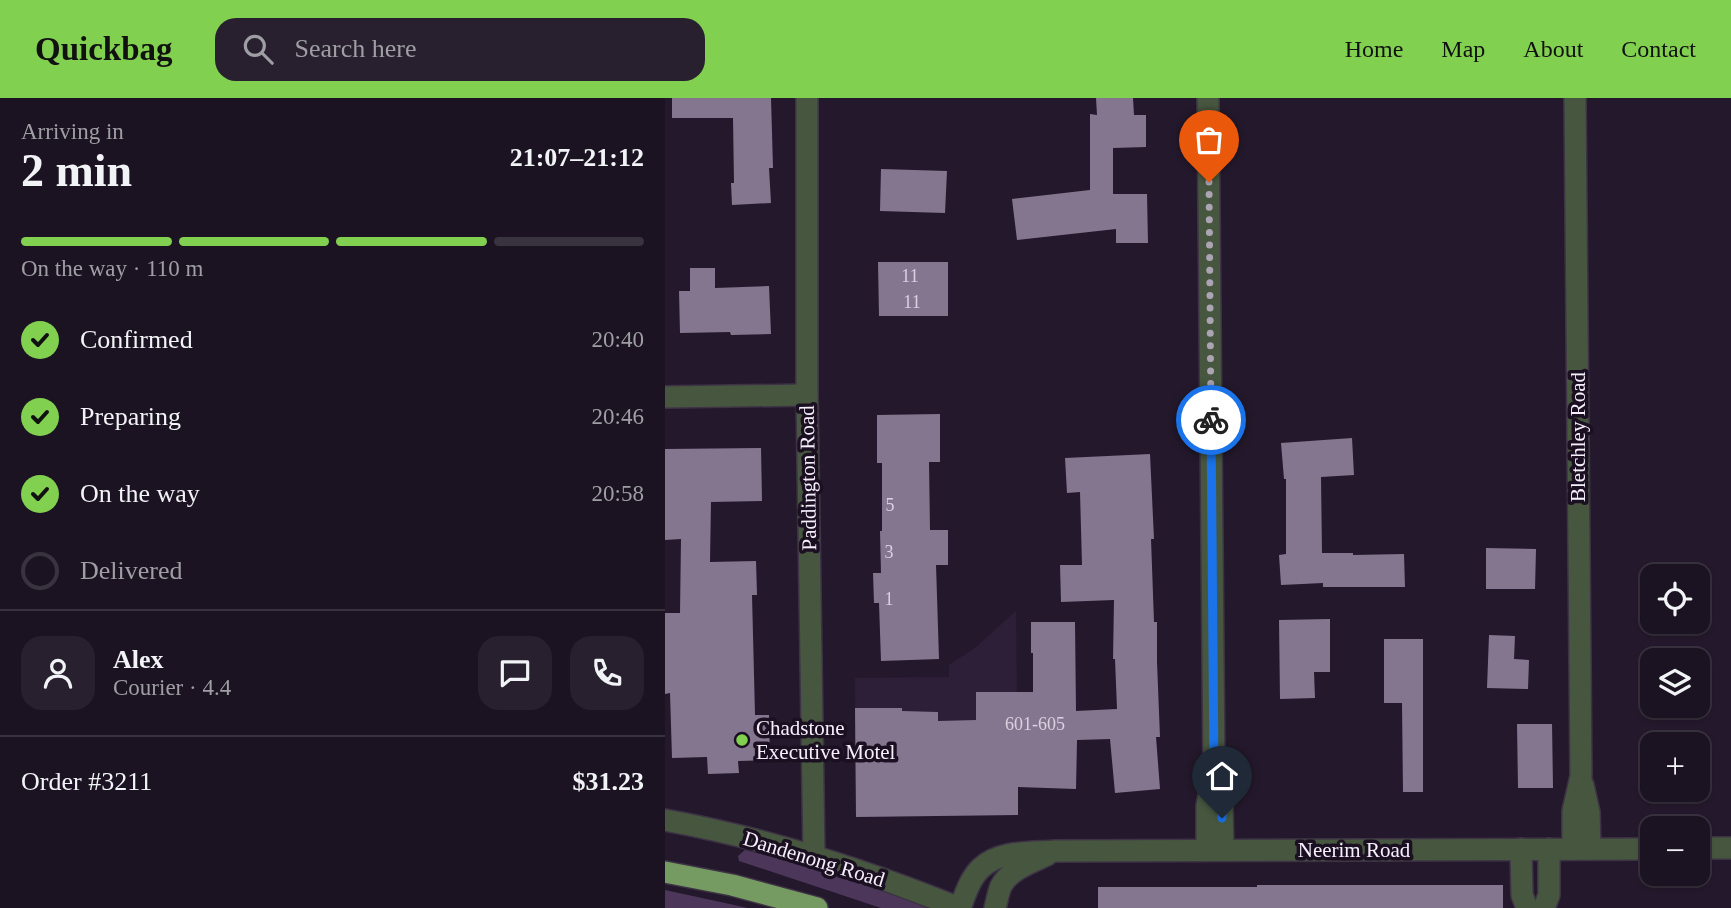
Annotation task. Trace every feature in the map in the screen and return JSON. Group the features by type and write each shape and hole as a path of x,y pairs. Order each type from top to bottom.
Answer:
{"highway":[{"path":"665,872 817,908"}],"street":[{"name":"Paddington Road","path":"807,98 807,395 814,857"},
{"path":"1208,98 1214,769 1207,806 1215,850"},
{"name":"Bletchley Road","path":"1575,98 1581,776 1573,811 1581,849"},
{"path":"665,397 807,395"},
{"name":"Dandenong Road","path":"665,820 814,857 960,908"},
{"path":"1710,848 1731,848"},
{"path":"1521,849 1522,895 1527,908"},
{"path":"1544,908 1549,895 1549,849"},
{"name":"Neerim Road","path":"960,908 968,887 980,869 1002,855 1055,850 1640,849"},
{"name":"Neerim Road","path":"995,908 1001,887 1010,875 1055,850"}],"shaded area":[{"path":"1016,611 1018,815 856,817 855,678 949,677 949,665 975,648"},
{"path":"745,850 836,873 928,908 881,908 739,861 738,856"},
{"path":"665,890 748,908 665,908"}],"building":[{"path":"672,98 771,98 771,203 732,205 733,118 672,118"},
{"path":"1096,98 1133,98 1134,115 1146,115 1146,147 1113,148 1113,194 1147,194 1148,243 1116,243 1116,229 1017,240 1012,199 1090,190 1090,114 1097,115"},
{"path":"881,169 947,171 945,213 880,211"},
{"path":"878,262 948,262 948,316 879,316"},
{"path":"690,268 715,268 715,288 769,286 771,334 680,333 679,291 690,291"},
{"path":"940,414 940,462 929,462 930,530 948,530 948,565 936,565 939,659 881,661 879,603 874,603 873,573 881,573 882,463 877,463 877,415"},
{"path":"1352,438 1354,475 1321,477 1322,553 1404,554 1405,587 1323,587 1323,583 1281,585 1279,555 1286,554 1286,479 1281,443"},
{"path":"761,448 762,501 711,502 710,562 756,561 757,595 752,595 755,715 769,715 770,760 738,761 739,773 708,774 707,757 672,758 670,693 665,694 665,613 680,613 681,539 665,540 665,449"},
{"path":"1150,454 1160,737 1156,737 1160,789 1115,793 1110,739 1077,740 1076,789 1018,787 1018,815 856,817 855,708 902,708 902,711 938,712 938,721 976,720 976,692 1033,692 1031,622 1075,622 1076,711 1117,709 1113,659 1114,600 1061,602 1060,565 1082,565 1080,492 1067,493 1065,458"},
{"path":"1486,548 1536,549 1535,589 1486,589"},
{"path":"1330,619 1330,672 1314,672 1315,698 1280,699 1279,620"},
{"path":"1489,635 1515,636 1514,659 1529,660 1528,689 1487,688"},
{"path":"1384,639 1423,639 1423,792 1403,792 1402,703 1384,703"},
{"path":"1517,724 1552,724 1553,788 1518,788"},
{"path":"1503,885 1503,908 1098,908 1098,887"}],"way so far":[{"path":"1209,182 1211,420"}],"place":[{"name":"Chadstone Executive Motel","path":"742,740"}],"route":[{"path":"1211,420 1214,769 1222,818"}]}
